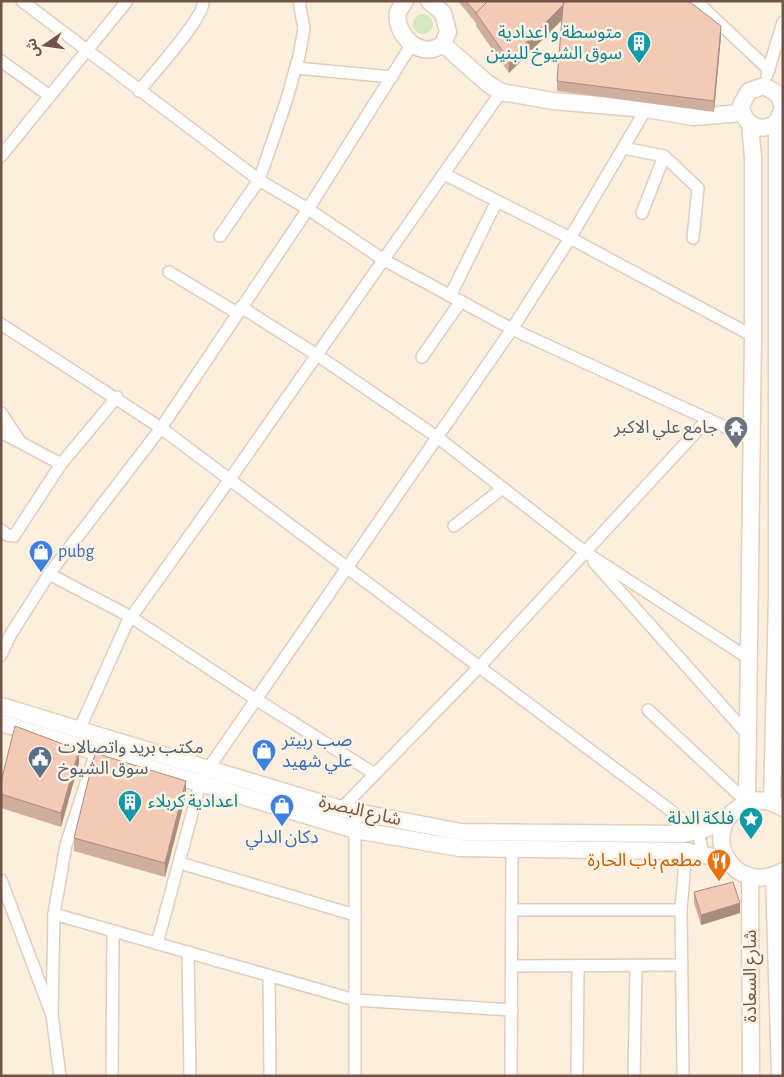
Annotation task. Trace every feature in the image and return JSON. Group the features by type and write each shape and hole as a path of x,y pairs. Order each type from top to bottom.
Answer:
{"main road":[{"path":"403,2 398,12 398,25 412,44 428,50 443,44 448,32 447,23 441,11 429,1"},
{"path":"443,44 487,83 501,92 553,101 646,108 693,117 746,119 767,128 781,109"},
{"path":"764,86 781,109 778,805 760,800 748,802 747,734 753,336 744,97 749,91 764,86"},
{"path":"752,433 779,421"},
{"name":"شارع البصرة","path":"1,706 341,809 461,832 645,836 683,834 698,831 728,818 736,808 748,802"},
{"name":"شارع البصرة","path":"1,723 355,830 460,848 686,851 727,860"},
{"path":"728,818 721,839 727,860 741,873 750,877 762,878 778,873"},
{"name":"شارع السعادة","path":"778,873 780,1076"},
{"name":"شارع السعادة","path":"750,877 751,1076"}],"street":[{"path":"22,1 86,52 259,180 308,208 384,260 512,329 708,419 752,433"},
{"path":"1,156 126,1"},
{"path":"139,91 189,31 202,10 203,1"},
{"path":"220,236 259,180 296,68 304,29 299,1"},
{"path":"696,1 769,70"},
{"path":"764,86 782,27"},
{"path":"1,655 11,634 49,574 161,428 308,208 412,44"},
{"path":"1,60 50,96"},
{"path":"296,68 392,77"},
{"path":"79,730 131,617 230,480 501,92"},
{"path":"157,944 200,784 208,769 512,329 570,238 646,108"},
{"path":"623,148 664,156 698,188 693,238"},
{"path":"642,213 664,156"},
{"path":"444,174 570,238 753,336"},
{"path":"450,296 497,201"},
{"path":"169,272 317,355 437,438 585,552 748,658"},
{"path":"422,357 461,302"},
{"path":"1,324 117,397 161,428 480,666 698,831 703,854"},
{"path":"3,536 14,536 61,464 117,397"},
{"path":"1,413 22,443"},
{"path":"341,809 480,666 708,419"},
{"path":"1,432 61,464"},
{"path":"454,526 503,488"},
{"path":"585,552 747,734"},
{"path":"49,574 131,617 257,700 375,774"},
{"path":"648,710 748,802"},
{"path":"60,1076 52,1015 54,914 66,845 96,752"},
{"path":"355,1076 355,830 358,812"},
{"path":"511,1076 512,850"},
{"path":"683,1076 681,910 686,851"},
{"path":"180,863 355,915"},
{"path":"1,880 52,1015"},
{"path":"512,910 681,910"},
{"path":"54,914 355,1000 512,1010"},
{"path":"112,1076 113,931"},
{"path":"188,952 190,1076"},
{"path":"512,966 682,965"},
{"path":"577,1076 578,966"},
{"path":"634,1076 636,966"},
{"path":"270,976 270,1076"}],"green space":[{"path":"423,14 430,17 433,24 430,31 423,34 416,31 413,24 416,17"}],"building":[{"path":"466,1 488,1 476,13"},
{"path":"488,1 561,1 564,4 509,60 476,13"},
{"name":"متوسطة و اعدادية سوق الشيوخ للبنين","path":"563,1 690,2 721,26 714,101 557,81"},
{"name":"مكتب بريد واتصالات سوق الشيوخ","path":"15,726 79,750 61,813 1,794 1,782"},
{"name":"اعدادية كربلاء","path":"95,753 186,781 165,863 74,838"},
{"path":"733,882 740,903 701,915 694,892"}],"place":[{"name":"متوسطة و اعدادية سوق الشيوخ للبنين","path":"639,64"},
{"name":"جامع علي الاكبر","path":"736,449"},
{"name":"pubg","path":"41,573"},
{"name":"صب ربيتر علي شهيد","path":"264,772"},
{"name":"مكتب بريد واتصالات سوق الشيوخ","path":"40,779"},
{"name":"اعدادية كربلاء","path":"130,823"},
{"name":"دكان الدلي","path":"282,827"},
{"name":"فلكة الدلة","path":"751,840"},
{"name":"مطعم باب الحارة","path":"719,882"}]}
